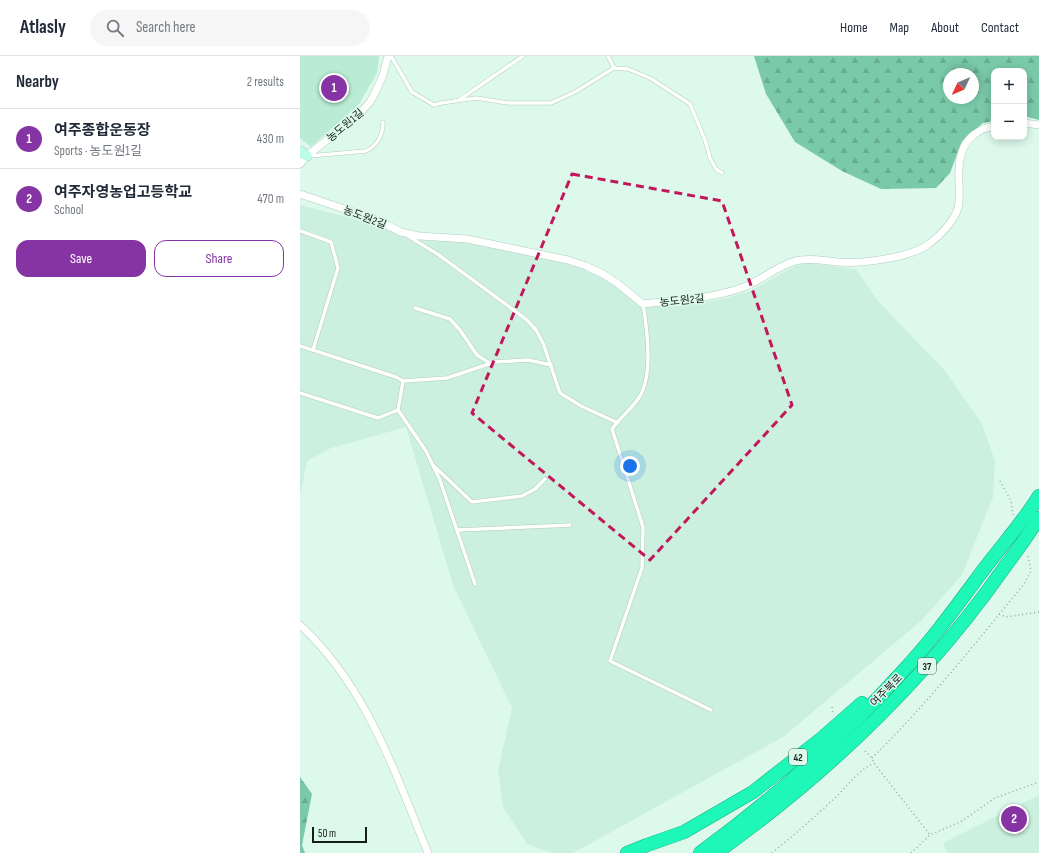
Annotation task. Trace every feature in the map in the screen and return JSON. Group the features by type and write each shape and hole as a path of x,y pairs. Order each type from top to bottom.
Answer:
{"highway":[{"name":"여주북로","path":"700,853 778,792 819,757 904,671 943,624 1039,496"},
{"name":"여주북로","path":"716,853 792,794 856,740 929,664 983,598 1039,518"},
{"name":"42","path":"627,853 647,844 684,832 753,792 821,739 859,706 906,662 943,624"}],"street":[{"name":"농도원1길","path":"300,164 304,153 360,113 370,102 383,75 388,56"},
{"path":"1027,123 1039,125"},
{"name":"농도원2길","path":"300,194 377,220 402,232 419,236 467,240 568,260 603,274 643,304 710,297 744,287 787,264 798,260 809,259 852,262 903,256 920,250 940,234 952,220 958,208 959,170 964,146 970,138 979,132 991,127"},
{"path":"300,625 314,638 342,673 369,716 428,853"}],"lane":[{"path":"391,56 412,92 434,105 476,98 508,103 551,103 575,92 614,68 628,69 650,78 690,104 705,140 710,158 716,169 722,173"},
{"path":"458,101 523,56"},
{"path":"608,56 614,68"},
{"path":"304,153 366,151 374,147 383,131 383,122"},
{"path":"300,231 331,242 338,268 312,350"},
{"path":"402,232 439,255 527,320 536,330 543,343 560,393 581,406 616,422"},
{"path":"643,304 647,326 648,366 645,386 639,397 616,422 612,429 643,527 642,568 610,661 712,710"},
{"path":"415,308 450,319 460,330 477,355 491,364"},
{"path":"300,346 396,377 403,381 447,378 491,364 528,360 551,365"},
{"path":"403,381 398,410 426,451 440,480 474,584"},
{"path":"300,394 378,418 398,410"},
{"path":"432,464 472,502 522,496 535,489 545,479"},
{"path":"457,530 570,525"}],"path":[{"path":"1000,481 1011,501 1014,518"},
{"path":"872,758 961,662 1024,584 1031,571 1028,556"},
{"path":"999,614 1006,617 1039,612"},
{"path":"865,751 872,758 874,763 930,835"},
{"path":"772,853 806,826 861,771 874,763"},
{"path":"911,853 930,835 962,821 995,798 1039,782"}],"highlighted area":[{"path":"572,174 722,201 792,405 650,560 472,413"}],"shaded area":[{"path":"300,56 379,56 377,73 359,104 311,147 300,138"},
{"path":"300,205 362,221 423,241 468,242 568,264 593,273 624,291 662,308 718,300 748,292 795,266 810,263 856,269 878,301 945,371 982,424 995,461 993,497 962,575 921,621 783,737 573,853 552,853 527,844 503,807 498,771 512,708 453,585 406,427 331,448 307,461 300,496"},
{"path":"1039,795 1039,853 947,853 943,843"}],"green space":[{"path":"754,56 1039,56 1039,120 1027,117 1027,68 991,68 991,122 983,123 962,141 950,173 936,188 881,189 842,171 795,142 766,94"},
{"path":"300,777 312,794 302,845 305,853 300,853"}],"place":[{"name":"여주종합운동장","path":"334,88"},
{"name":"여주자영농업고등학교","path":"1014,819"}]}
